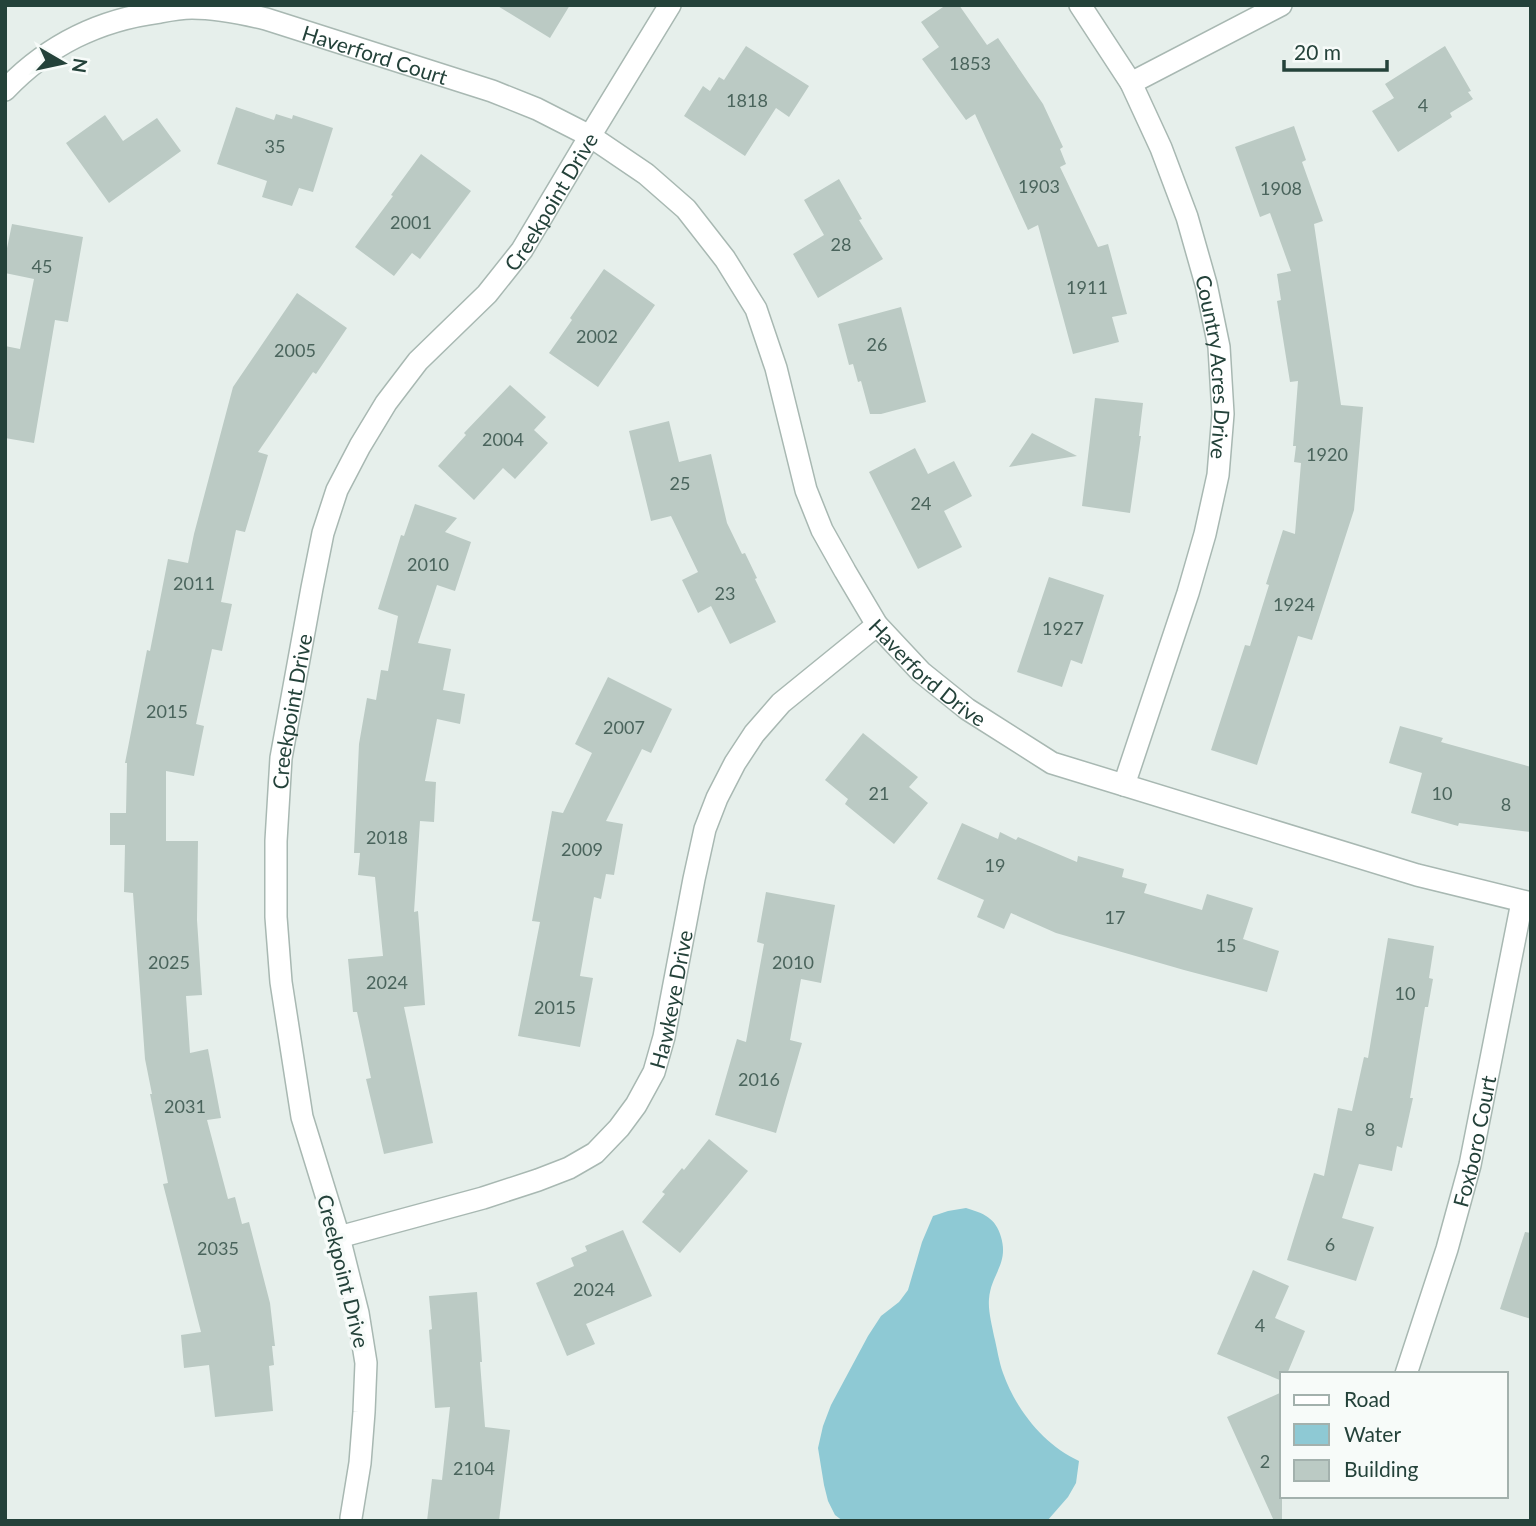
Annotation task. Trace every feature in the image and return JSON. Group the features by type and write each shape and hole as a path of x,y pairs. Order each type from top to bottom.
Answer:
{"street":[{"name":"Creekpoint Drive","path":"351,1518 361,1450 366,1363 358,1313 339,1237 302,1117 281,982 276,917 276,841 281,758 323,533 337,490 386,403 418,361 487,294 522,250 670,5"},
{"name":"Country Acres Drive","path":"1080,5 1131,83 1161,148 1187,217 1219,347 1223,414 1218,475 1205,534 1124,785"},
{"path":"1131,83 1281,5"},
{"name":"Haverford Court","path":"5,90 46,54 81,33 120,18 190,8 229,11 266,19 492,90 590,136"},
{"name":"Haverford Drive","path":"590,136 646,174 686,209 725,259 756,309 776,368 806,490 822,530 877,625 921,672 967,709 1052,763 1417,875 1526,903"},
{"name":"Hawkeye Drive","path":"339,1237 483,1198 569,1168 595,1153 619,1128 636,1105 654,1072 664,1037 705,830 717,798 754,734 781,702 877,625"},
{"name":"Foxboro Court","path":"1407,1372 1447,1250 1470,1165 1526,903"}],"water":[{"path":"966,1208 988,1217 996,1225 1001,1237 1003,1255 990,1290 989,1304 1003,1373 1015,1400 1033,1425 1054,1446 1079,1461 1076,1483 1068,1497 1047,1521 843,1521 835,1515 828,1501 818,1448 831,1405 881,1316 899,1302 908,1290 933,1216"}],"building":[{"path":"496,5 570,5 550,38"},
{"path":"946,5 959,5 987,45 998,38 1043,104 1063,147 1060,149 1066,164 1060,167 1098,247 1108,244 1127,314 1112,317 1119,342 1073,354 1038,225 1028,230 975,114 966,120 922,59 939,47 921,22"},
{"path":"746,46 809,86 789,117 776,108 745,156 684,116 703,86 710,91 719,77 724,80"},
{"path":"1445,46 1473,99 1450,113 1452,117 1398,152 1372,111 1394,98 1385,84"},
{"path":"236,107 274,120 276,114 292,119 293,115 333,128 313,192 299,188 292,206 262,197 267,181 217,164"},
{"path":"105,115 123,141 157,118 181,151 109,203 66,143"},
{"path":"1294,126 1306,160 1302,162 1323,221 1314,224 1341,405 1363,407 1354,510 1312,640 1298,636 1257,765 1211,750 1245,645 1250,646 1283,530 1295,534 1301,463 1294,462 1296,446 1293,446 1298,381 1290,382 1277,301 1281,300 1277,274 1291,271 1270,213 1260,217 1235,147"},
{"path":"421,154 471,191 420,259 412,253 394,276 355,247"},
{"path":"839,179 862,219 859,220 883,259 818,298 793,254 824,235 804,200"},
{"path":"12,224 83,237 68,322 55,320 34,443 5,438 5,346 20,349 34,279 5,273 5,258"},
{"path":"604,269 655,305 598,387 549,353"},
{"path":"297,293 347,328 258,452 268,455 245,532 236,530 221,602 232,604 222,651 212,649 196,724 204,726 194,776 166,771 166,841 198,841 197,920 202,995 186,996 190,1053 208,1049 221,1118 207,1120 228,1199 235,1197 242,1224 249,1222 270,1303 275,1346 272,1346 274,1365 269,1366 273,1411 215,1417 209,1365 184,1368 181,1335 201,1332 163,1184 168,1183 145,1059 133,893 124,892 125,845 110,845 110,813 126,813 125,763 168,559 188,563 233,387"},
{"path":"901,307 926,402 881,414 870,414 861,381 858,382 853,364 849,365 838,324"},
{"path":"510,385 546,417 534,430 548,443 515,479 503,468 474,500 438,466 466,435 464,433"},
{"path":"1095,398 1143,403 1130,513 1082,506"},
{"path":"669,421 679,462 711,454 727,523 742,554 745,553 776,622 730,644 711,606 698,613 682,580 698,572 671,516 651,521 629,431"},
{"path":"1032,433 1077,456 1009,467"},
{"path":"915,448 928,474 954,461 972,496 944,511 962,547 918,569 869,472"},
{"path":"415,504 457,518 445,532 471,542 455,591 437,585 418,643 451,649 443,690 465,694 460,724 437,719 425,781 436,782 434,822 420,821 414,912 418,911 425,1005 404,1007 433,1143 384,1154 366,1079 371,1078 357,1012 353,1012 348,959 383,956 375,877 358,875 360,853 354,853 359,744 367,698 376,700 381,670 388,671 398,616 378,609 401,535 404,536"},
{"path":"1049,577 1104,595 1082,664 1071,660 1062,687 1017,672"},
{"path":"608,677 672,709 651,753 642,749 606,821 623,824 614,875 606,874 601,899 594,897 580,976 593,978 580,1047 518,1036 540,922 532,921 552,811 563,813 592,753 575,744"},
{"path":"1400,726 1443,738 1441,742 1531,767 1531,832 1459,823 1458,826 1411,813 1422,773 1389,763"},
{"path":"863,733 918,777 909,787 928,803 894,844 845,804 848,799 825,780"},
{"path":"962,823 998,839 1000,832 1016,840 1018,837 1077,862 1078,856 1124,869 1122,877 1147,884 1144,893 1202,910 1207,894 1253,908 1243,939 1279,951 1267,992 1056,933 1011,913 1004,929 977,917 984,900 937,879"},
{"path":"766,892 835,905 821,983 801,979 790,1040 802,1043 776,1133 715,1115 737,1039 746,1042 764,944 757,942"},
{"path":"1388,938 1434,946 1429,978 1433,979 1428,1007 1425,1007 1410,1098 1413,1098 1402,1148 1397,1146 1392,1171 1359,1164 1342,1218 1374,1227 1356,1281 1287,1260 1314,1173 1324,1176 1338,1108 1352,1111 1364,1057 1368,1058"},
{"path":"709,1139 748,1171 680,1253 642,1222 665,1194 662,1192"},
{"path":"623,1230 652,1296 586,1324 595,1344 567,1356 536,1283 574,1266 571,1258 587,1251 585,1246"},
{"path":"1525,1232 1531,1233 1531,1319 1500,1309"},
{"path":"1253,1270 1289,1286 1275,1318 1305,1331 1288,1372 1280,1372 1280,1380 1217,1354"},
{"path":"477,1292 485,1427 510,1430 499,1521 427,1521 432,1479 442,1480 450,1407 435,1408 429,1296"},
{"path":"1280,1393 1282,1521 1274,1521 1227,1417"}]}
